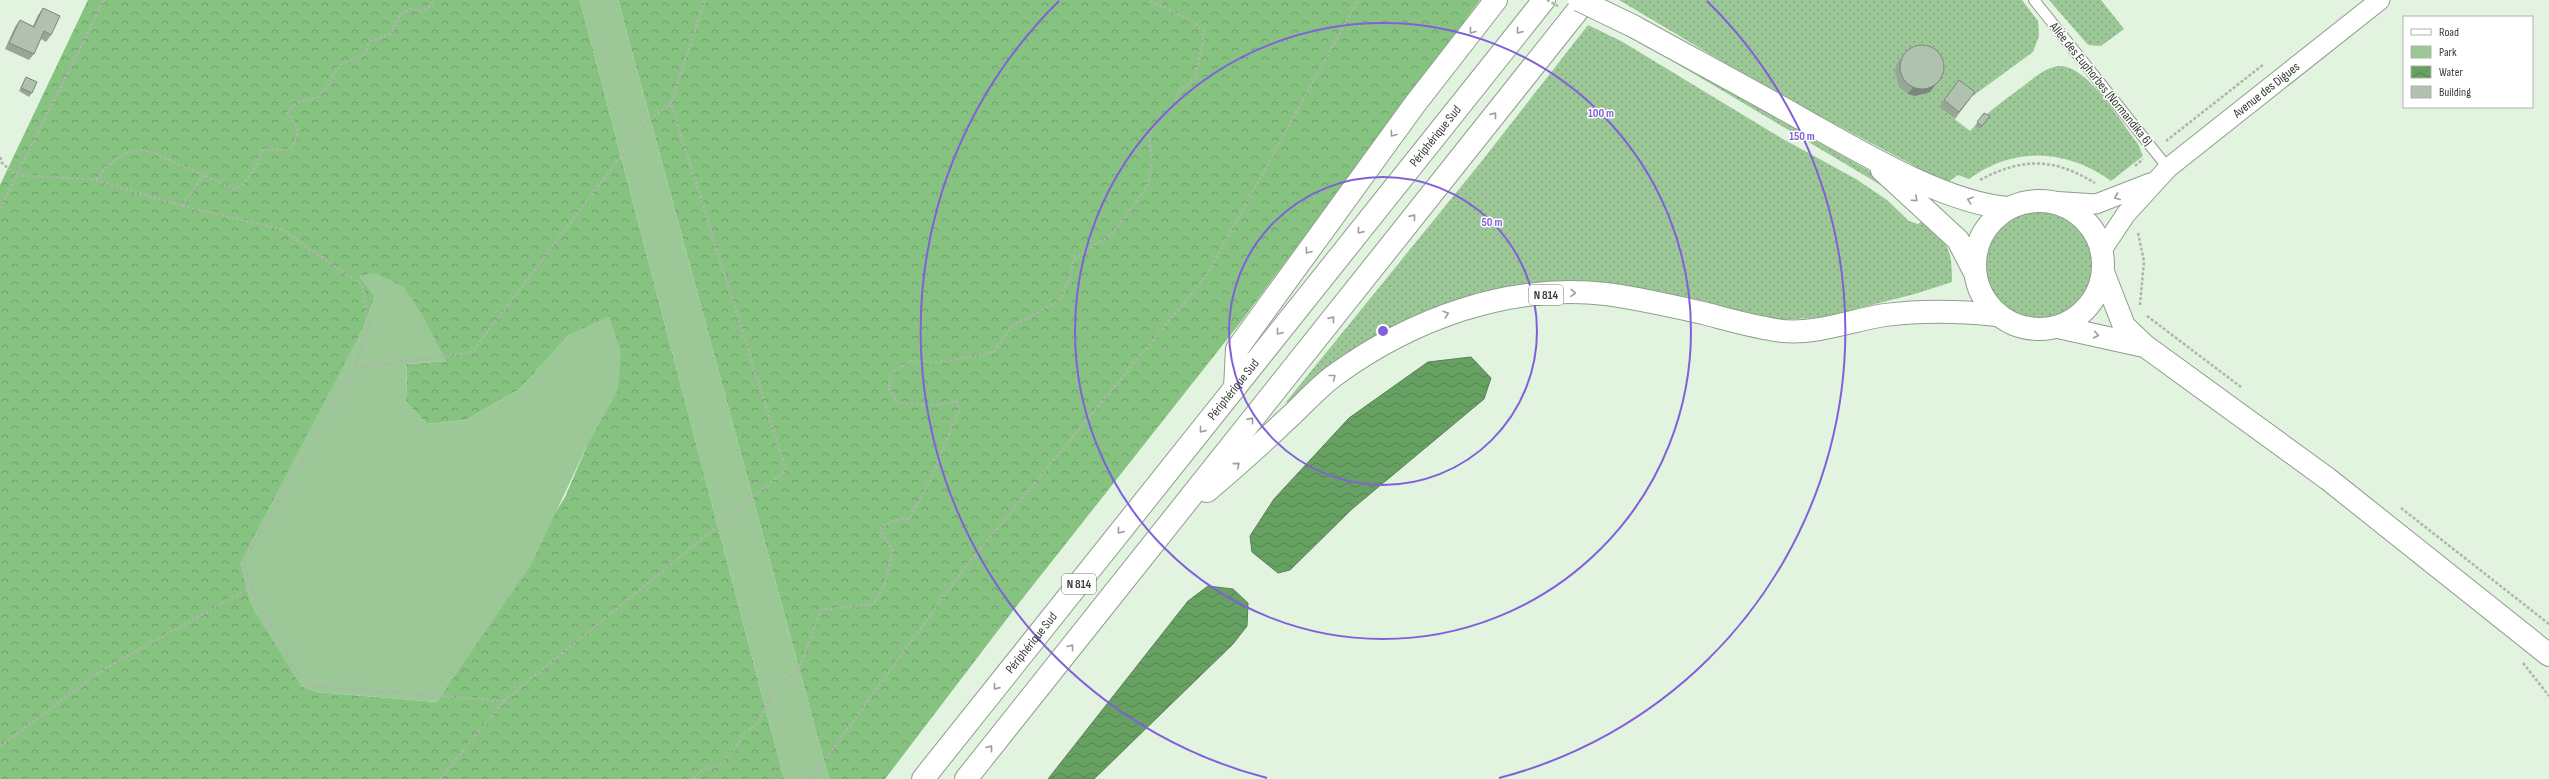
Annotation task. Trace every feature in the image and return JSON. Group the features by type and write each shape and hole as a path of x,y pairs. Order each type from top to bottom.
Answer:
{"main road":[{"path":"1235,388 1237,349 1415,104 1496,0"},
{"name":"Périphérique Sud","path":"923,779 1544,0"},
{"path":"1579,0 1633,26 1865,154 1946,192 1990,206 2008,208"},
{"name":"N 814","path":"966,779 1586,0"},
{"path":"1865,154 1958,240 1974,271 1983,298 1997,315 2016,326 2033,330 2058,327 2077,318 2089,306 2100,288 2103,272 2102,250 2095,233 2083,218 2068,208 2050,201 2029,201 2008,208 1991,222 1980,238 1974,271"},
{"path":"2103,272 2124,326 2145,346 2328,478 2547,653"},
{"name":"N 814","path":"1165,528 1265,441 1333,376 1389,340 1420,324 1482,303 1566,293 1604,294 1649,302 1759,327 1785,331 1845,324 1885,316 1935,311 1997,315"},
{"path":"2058,327 2145,346"}],"street":[{"name":"Avenue des Digues","path":"2102,250 2126,214 2153,182 2168,168 2380,0"},
{"path":"2050,201 2096,204 2153,182"}],"lane":[{"name":"Allée des Euphorbes (Normandika 6)","path":"2034,0 2168,168"}],"path":[{"path":"0,209 104,0"},
{"path":"96,180 106,166 134,149 149,151 235,189 242,186 256,165 262,150 289,150 294,144 298,129 288,113 291,106 296,102 307,101 326,89 341,66 360,59 367,51 369,42 391,34 398,16 410,9 423,12 432,4 433,0"},
{"path":"355,368 472,352 646,122 671,103 705,0"},
{"path":"694,779 701,771 718,766 732,753 744,733 758,724 772,692 783,681 798,671 820,610 873,604 885,584 892,551 882,534 881,527 896,520 910,518 931,479 959,410 956,401 938,405 899,403 888,388 892,374 910,361 938,363 994,352 1010,327 1060,300 1070,278 1073,260 1113,233 1148,185 1152,160 1149,135 1157,121 1173,106 1177,94 1195,78 1204,31 1194,22 1149,0"},
{"path":"811,779 966,566 1207,275 1358,0"},
{"path":"2130,170 2265,63"},
{"path":"440,779 504,701 786,470 671,103"},
{"path":"0,157 1,163 16,175 96,180 182,206 281,229 362,285 366,301 369,327 355,368 243,563 256,599 297,674 314,686 504,701"},
{"path":"182,206 203,176"},
{"path":"0,746 106,668 252,587"}],"green space":[{"path":"88,0 580,0 784,779 0,779 0,185","holes":["359,276 446,361 407,364 406,402 427,424 466,420 520,389 569,335 587,446 565,497 437,702 316,692 301,686 346,363 364,326 375,296"]},
{"path":"580,0 618,0 829,779 784,779"},
{"path":"618,0 1480,0 1240,323 1019,603 885,779 829,779"},
{"path":"1619,0 2022,0 2038,21 2039,36 2033,52 1970,98 1939,107 1970,131 1982,118 2036,77 2046,70 2056,66 2062,66 2073,69 2094,86 2114,110 2138,144 2143,156 2111,181 2094,170 2076,163 2058,158 2040,156 2022,157 2004,161 1986,168 1969,179 1958,175 1947,183 1770,90"},
{"path":"2049,0 2101,0 2124,29 2101,46 2088,45"},
{"path":"1588,25 1621,41 1783,139 1856,179 1887,200 1909,221 1918,224 1925,219 1944,241 1950,254 1952,282 1915,294 1824,317 1781,320 1671,295 1597,282 1480,292 1424,312 1292,402 1286,402 1481,162"},
{"path":"1639,41 1866,169 1893,187 1889,190"},
{"path":"2040,212 2061,216 2078,228 2090,245 2094,266 2090,287 2078,304 2061,316 2040,320 2019,316 2002,304 1990,287 1986,266 1990,245 2002,228 2019,216"},
{"path":"375,273 404,287 423,316 446,361 407,364 406,402 427,424 466,420 520,389 569,335 609,316 621,352 618,390 587,446 531,565 437,702 316,692 301,686 250,604 240,563 364,326 375,296 359,276"}],"water":[{"path":"1471,357 1491,378 1484,399 1352,509 1290,570 1278,573 1252,552 1250,536 1274,499 1349,418 1428,362"},
{"path":"1208,586 1233,589 1248,603 1247,626 1233,644 1094,779 1048,779 1188,601"}],"building":[{"path":"43,8 60,16 51,35 44,31 34,54 9,43 20,20 34,27"},
{"path":"1922,45 1934,49 1940,55 1944,67 1940,79 1934,85 1922,89 1910,85 1904,79 1900,67 1904,55 1910,49"},
{"path":"26,77 37,82 32,93 21,88"},
{"path":"1959,80 1975,92 1959,112 1944,100"},
{"path":"1984,113 1990,116 1982,126 1977,122"}]}
